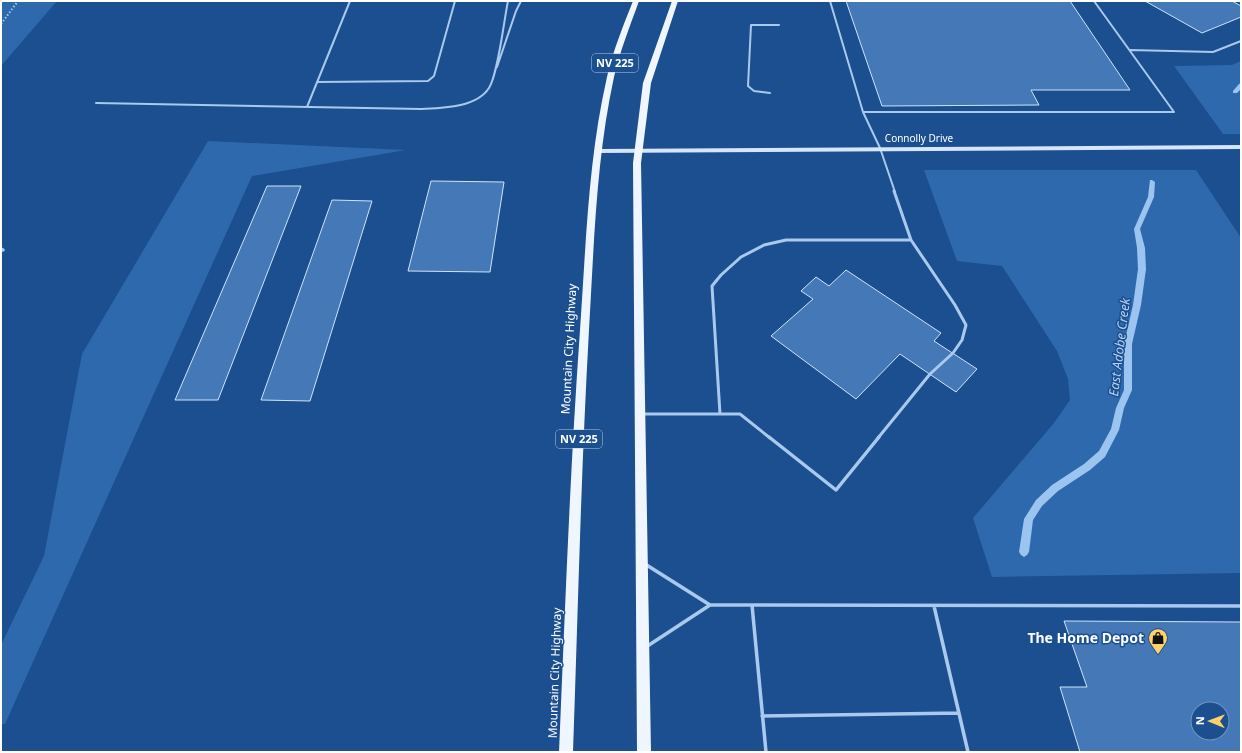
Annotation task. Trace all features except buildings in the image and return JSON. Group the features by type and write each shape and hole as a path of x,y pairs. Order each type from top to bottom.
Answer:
{"main road":[{"name":"Mountain City Highway","path":"566,752 582,368 597,151 618,50 636,1"},
{"name":"NV 225","path":"644,752 639,414 638,150 647,83 675,1"}],"street":[{"name":"Connolly Drive","path":"597,151 880,148 1241,147"}],"lane":[{"path":"307,107 350,1"},
{"path":"317,82 428,81 434,76 455,1"},
{"path":"494,76 508,1"},
{"path":"96,104 439,108 469,101 480,95 489,87 521,1"},
{"path":"639,414 740,414 836,490 930,374 953,353 962,340 966,326 955,304 911,240 880,148 863,112 830,1"},
{"path":"863,112 1174,112 1094,1"},
{"path":"770,93 754,91 748,86 751,25 779,25"},
{"path":"1130,50 1214,52 1241,41"},
{"path":"720,414 712,286 721,275 741,257 764,245 786,240 911,240"},
{"path":"641,561 710,605 1241,606"},
{"path":"643,650 710,605"},
{"path":"752,605 766,752"},
{"path":"934,606 968,752"},
{"path":"762,716 959,713"}],"path":[{"path":"1,24 18,1"}],"shaded area":[{"path":"1,1 57,1 1,66"},
{"path":"1241,61 1241,134 1223,134 1174,66 1232,65"},
{"path":"208,141 406,150 252,176 5,724 1,724 1,645 44,556 82,354"},
{"path":"924,170 1196,170 1241,238 1241,573 992,577 973,518 1054,423 1070,400 1068,379 1057,351 1002,266 957,261"}],"waterway":[{"name":"East Adobe Creek","path":"1235,92 1241,85"},
{"name":"East Adobe Creek","path":"1024,552 1029,519 1039,503 1055,488 1087,467 1102,454 1115,430 1120,408 1128,390 1128,344 1137,305 1142,269 1141,248 1137,229 1151,197 1152,182"}],"place":[{"name":"The Home Depot","path":"1158,655"}]}
